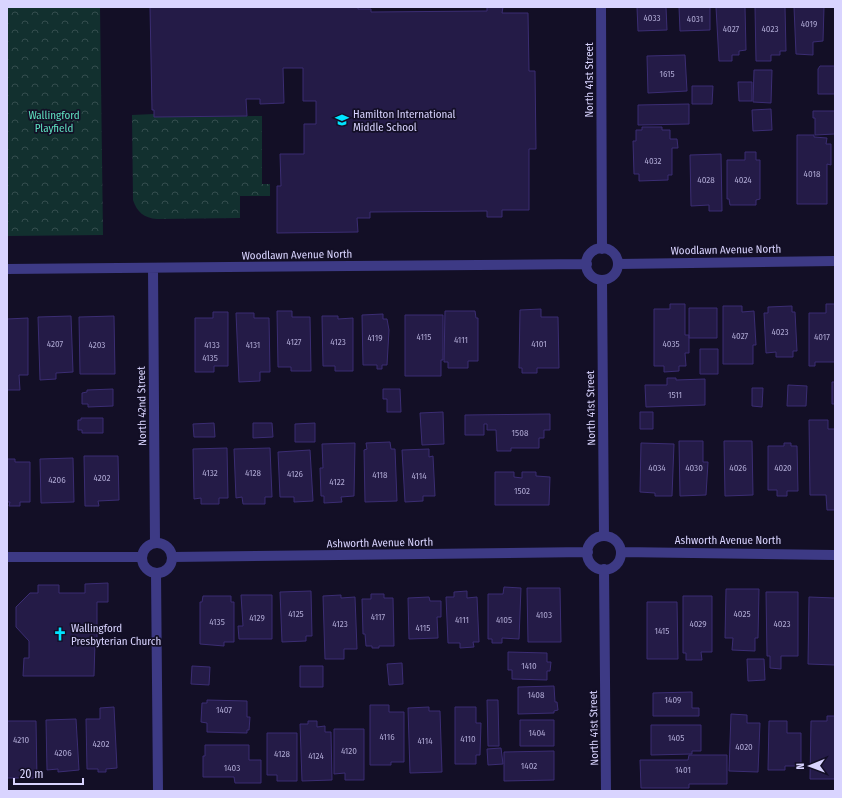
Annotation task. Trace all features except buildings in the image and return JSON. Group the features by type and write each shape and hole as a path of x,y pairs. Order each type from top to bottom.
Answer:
{"street":[{"name":"North 41st Street","path":"601,7 602,249"},
{"path":"602,249 614,254 618,264 615,274 611,278 602,280 591,275 587,264 592,253 602,249"},
{"name":"Woodlawn Avenue North","path":"618,264 835,261"},
{"name":"Woodlawn Avenue North","path":"7,269 153,269 587,264"},
{"name":"North 42nd Street","path":"153,269 155,543"},
{"name":"North 41st Street","path":"602,280 604,536"},
{"path":"604,536 611,537 616,540 619,544 621,552 617,564 604,569 593,565 589,560 588,552 590,543 594,539 604,536"},
{"path":"155,543 162,543 167,546 172,557 168,569 156,573 146,569 143,565 141,557 147,546 155,543"},
{"name":"Ashworth Avenue North","path":"172,557 588,552"},
{"name":"Ashworth Avenue North","path":"621,552 835,555"},
{"path":"7,557 141,557"},
{"name":"North 41st Street","path":"604,569 606,791"},
{"path":"156,573 158,791"}],"green space":[{"name":"Wallingford Playfield","path":"7,7 100,7 103,235 7,236"},
{"path":"154,114 154,117 262,116 262,184 270,184 270,196 240,196 240,218 157,219 142,214 133,200 132,115"}],"place":[{"name":"Hamilton International Middle School","path":"342,120"},
{"name":"Wallingford Presbyterian Church","path":"60,634"}]}
